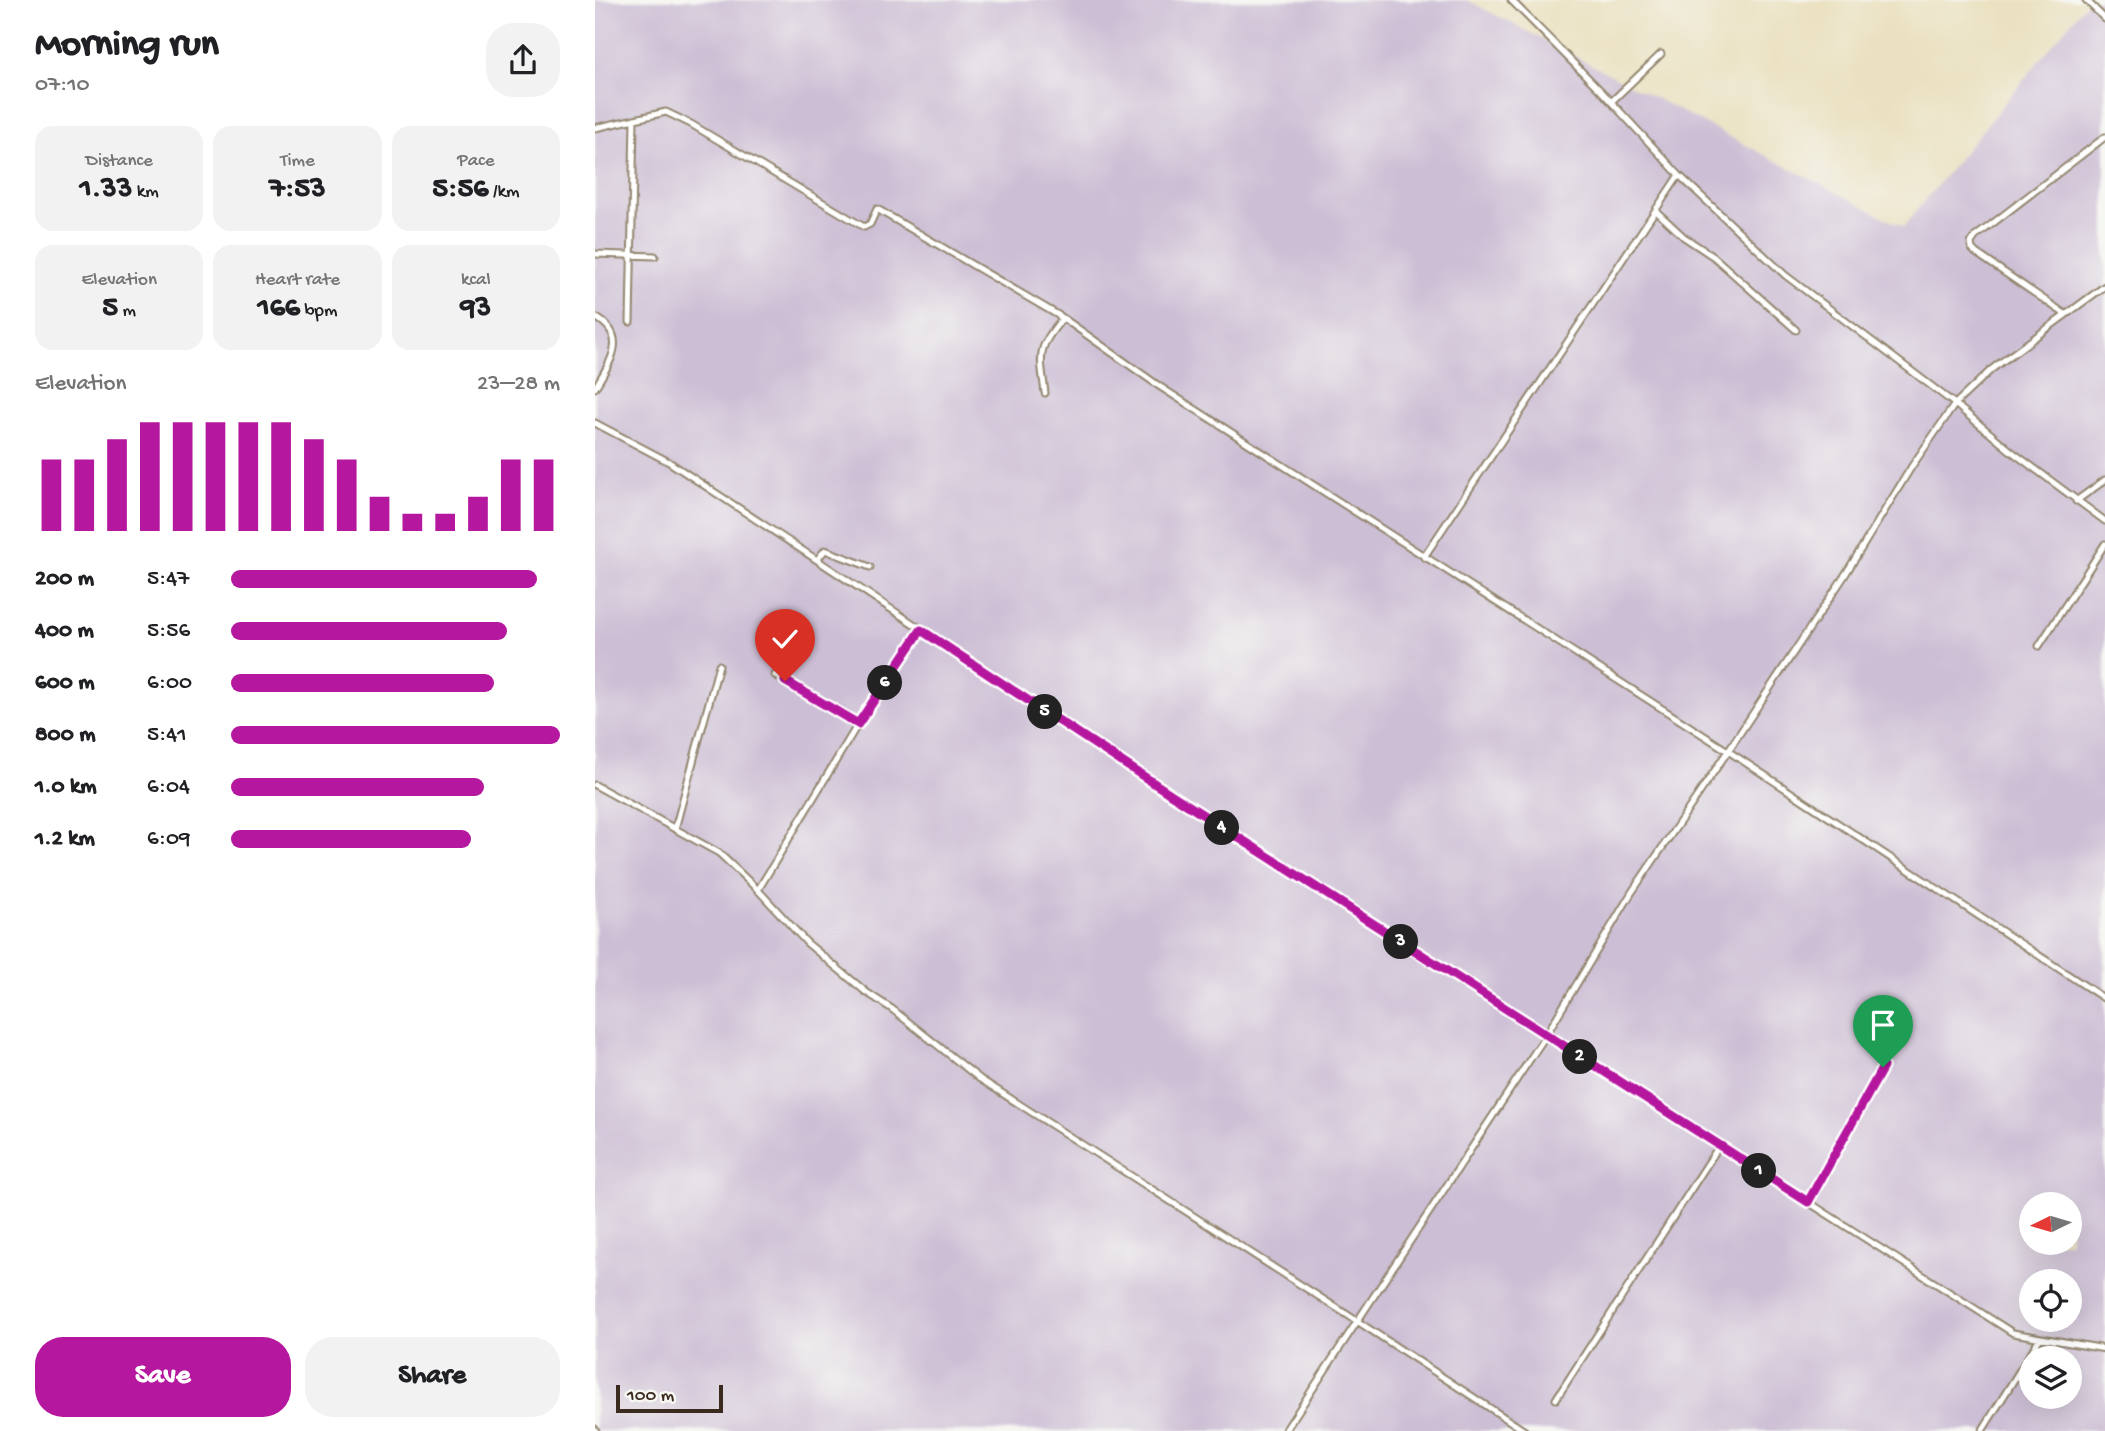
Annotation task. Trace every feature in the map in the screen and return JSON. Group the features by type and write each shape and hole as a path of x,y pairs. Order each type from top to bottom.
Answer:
{"street":[{"path":"1511,0 1679,175 1798,287 1955,404 2011,451 2105,521"},
{"path":"2086,0 2105,19"},
{"path":"1611,102 1661,54"},
{"path":"595,128 666,113 691,124 864,226 870,224 877,209 1063,318 1159,386 1728,751 2105,999"},
{"path":"630,322 634,119"},
{"path":"2065,314 1976,253 1971,243 1975,237 2105,137"},
{"path":"1424,557 1679,175"},
{"path":"1656,211 1684,237 1714,257 1796,330"},
{"path":"595,254 655,256"},
{"path":"1285,1431 1546,1035 1632,892 1845,575 1912,466 1955,404 1992,369 2105,286"},
{"path":"595,317 611,330 615,337 615,348 595,388"},
{"path":"1045,393 1042,349 1047,337 1063,318"},
{"path":"595,423 669,462 1172,795 2013,1333 2105,1349"},
{"path":"2076,501 2105,480"},
{"path":"2039,646 2105,544"},
{"path":"817,560 825,550 870,567"},
{"path":"758,890 858,724 921,630"},
{"path":"675,829 719,665"},
{"path":"775,675 858,724"},
{"path":"597,787 719,853 807,943 980,1079 1525,1431"},
{"path":"1808,1202 1883,1067"},
{"path":"1556,1399 1719,1146"},
{"path":"1982,1431 2040,1338"}],"shaded area":[{"path":"595,0 1467,0 1903,227 2089,0 2105,0 2105,1431 595,1431"}],"route":[{"path":"785,681 858,724 921,630 1172,795 1808,1202 1883,1067"}]}
